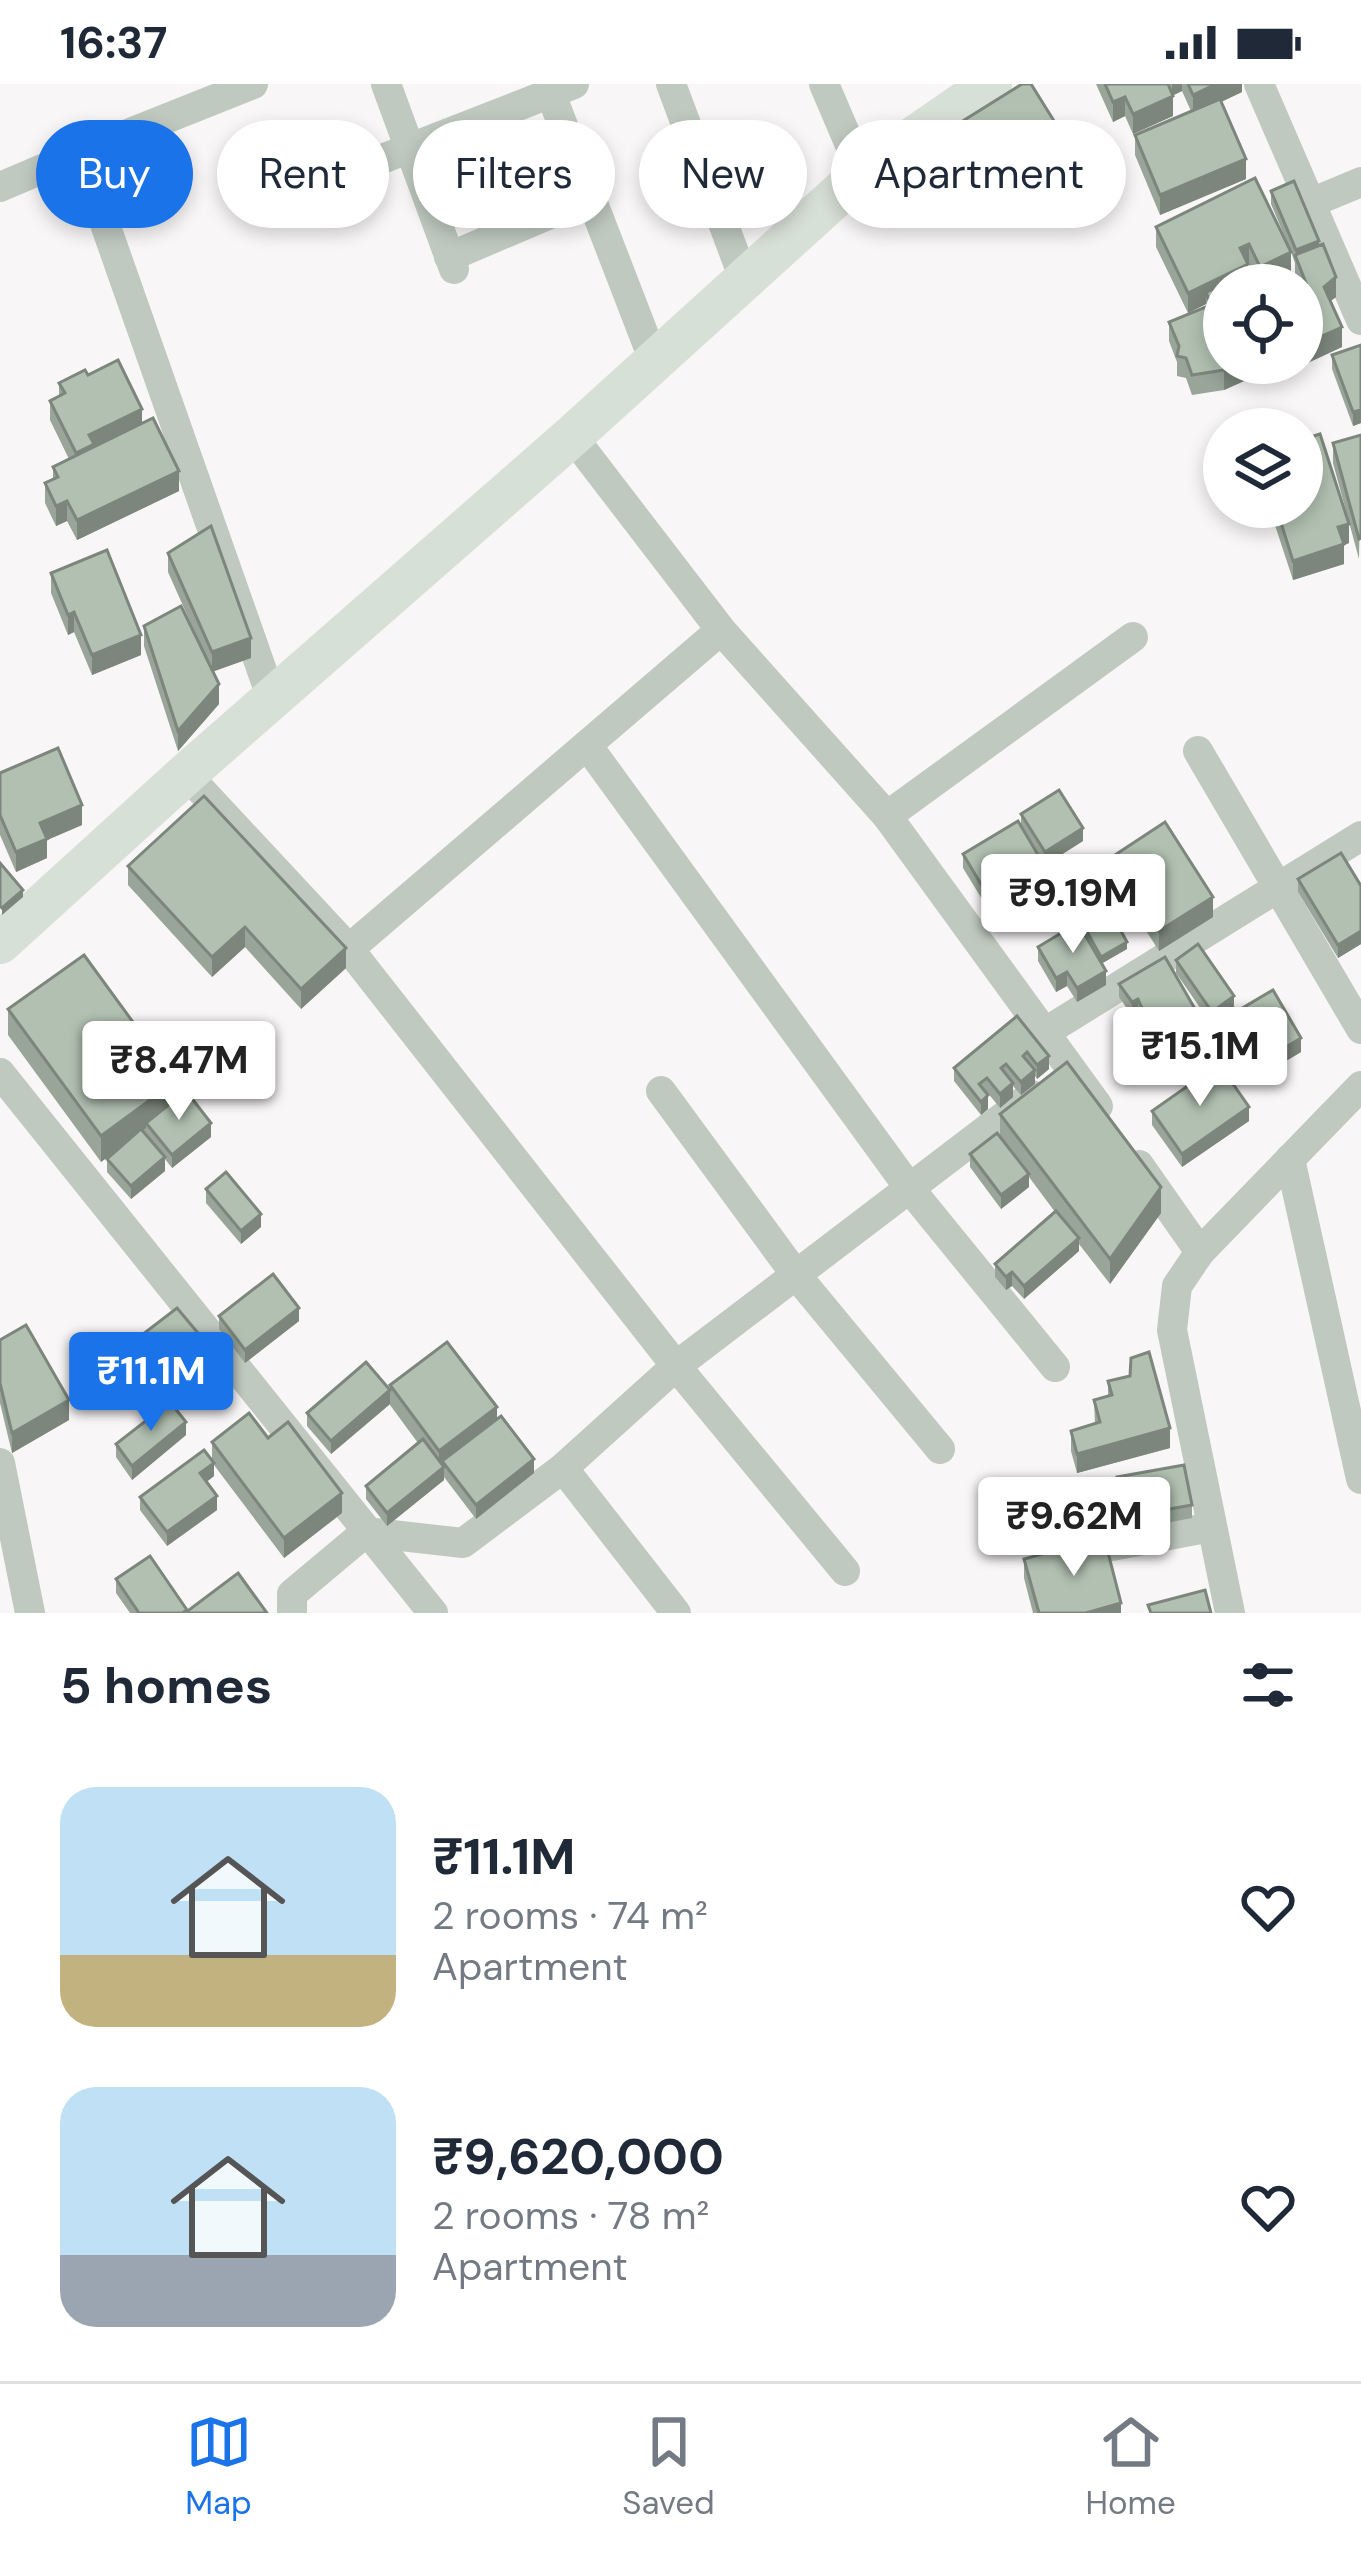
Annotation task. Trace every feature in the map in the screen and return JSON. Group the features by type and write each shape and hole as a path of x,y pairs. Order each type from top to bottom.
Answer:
{"street":[{"path":"140,120 179,99 253,84"},
{"path":"386,84 413,159"},
{"path":"671,84 744,279"},
{"path":"824,84 839,120"},
{"path":"939,120 991,84"},
{"path":"1259,84 1361,320"},
{"path":"389,156 557,87 567,120"},
{"path":"0,187 36,172"},
{"path":"1312,202 1361,182"},
{"path":"0,943 831,201"},
{"path":"106,228 272,699"},
{"path":"439,228 452,263 525,228"},
{"path":"602,228 654,361"},
{"path":"572,436 721,630 886,816 1047,1031 1199,1252"},
{"path":"349,949 721,630"},
{"path":"886,816 1133,637"},
{"path":"587,745 910,1189 1055,1367"},
{"path":"1198,751 1361,1028"},
{"path":"186,774 349,949 676,1366 845,1571"},
{"path":"1047,1031 1361,836"},
{"path":"292,1613 292,1594 366,1532 463,1543 563,1468 676,1366 1070,1065"},
{"path":"0,1073 433,1613"},
{"path":"1229,1613 1172,1330 1177,1286 1199,1252 1361,1086"},
{"path":"662,1091 796,1275 940,1449"},
{"path":"1289,1159 1361,1479"},
{"path":"0,1463 30,1613"},
{"path":"563,1468 676,1613"},
{"path":"1065,1555 1211,1527"}],"building":[{"path":"1022,84 1031,84 1053,120 964,120"},
{"path":"1105,84 1168,84 1173,96 1133,114 1125,97 1113,102"},
{"path":"1188,84 1216,84 1193,95"},
{"path":"1220,99 1246,159 1160,195 1135,135"},
{"path":"1255,178 1291,252 1259,264 1249,244 1240,248 1248,264 1203,264 1203,286 1188,293 1156,227"},
{"path":"1294,181 1319,241 1296,250 1271,191"},
{"path":"1323,244 1336,277 1324,287 1342,327 1323,336 1323,264 1299,264 1295,255"},
{"path":"1203,308 1203,373 1192,375 1186,358 1177,356 1179,346 1169,322"},
{"path":"1361,345 1361,410 1353,412 1332,355"},
{"path":"118,360 142,409 89,435 94,444 76,453 50,401 65,393 59,383"},
{"path":"153,418 179,471 77,520 67,501 56,506 45,483 58,477 53,467"},
{"path":"1361,435 1361,538 1359,539 1333,443"},
{"path":"1323,443 1349,524 1338,527 1344,544 1293,561 1283,528 1323,528"},
{"path":"211,526 251,638 212,652 168,553"},
{"path":"107,550 141,635 92,655 51,573"},
{"path":"181,606 219,684 178,731 144,626"},
{"path":"58,748 82,805 40,823 47,839 16,852 0,815 0,773"},
{"path":"1059,790 1083,828 1045,852 1021,814"},
{"path":"204,796 346,948 301,989 245,927 212,957 128,866"},
{"path":"1018,821 1047,870 1023,885 1013,868 1006,872 1014,887 991,901 963,854"},
{"path":"1165,822 1213,897 1159,931 1112,857"},
{"path":"1341,853 1361,886 1361,931 1338,945 1298,879"},
{"path":"0,863 23,890 2,908 0,906"},
{"path":"1112,915 1127,942 1101,957 1086,930"},
{"path":"1078,923 1106,971 1077,988 1067,972 1056,978 1038,947"},
{"path":"1198,944 1234,996 1212,1012 1176,960"},
{"path":"84,955 176,1081 101,1136 8,1009"},
{"path":"1165,957 1202,1021 1159,1047 1138,999 1132,1002 1119,984"},
{"path":"1273,990 1301,1038 1251,1068 1222,1020"},
{"path":"1017,1016 1049,1056 1037,1065 1027,1052 1023,1056 1035,1070 1021,1082 1006,1064 1001,1068 1013,1083 1000,1094 987,1078 979,1084 988,1095 981,1102 954,1068"},
{"path":"1067,1062 1161,1187 1110,1259 1000,1114"},
{"path":"1219,1064 1249,1107 1182,1154 1152,1111"},
{"path":"186,1091 211,1123 172,1155 146,1123"},
{"path":"141,1129 165,1157 131,1186 107,1159"},
{"path":"997,1133 1029,1174 1001,1195 970,1154"},
{"path":"226,1172 261,1214 241,1231 206,1189"},
{"path":"1056,1211 1079,1238 1024,1286 1012,1272 1006,1277 995,1264"},
{"path":"273,1274 299,1308 245,1350 219,1316"},
{"path":"177,1308 203,1339 152,1376 130,1344"},
{"path":"26,1325 69,1400 12,1433 0,1383 0,1340"},
{"path":"447,1342 497,1407 439,1451 390,1385"},
{"path":"1149,1352 1170,1428 1077,1454 1071,1431 1100,1422 1094,1400 1112,1395 1108,1381 1130,1376 1131,1358"},
{"path":"366,1362 390,1390 331,1441 307,1413"},
{"path":"170,1402 186,1422 132,1466 116,1444"},
{"path":"249,1413 268,1438 288,1422 342,1493 284,1538 212,1442"},
{"path":"501,1416 534,1459 476,1505 442,1461"},
{"path":"423,1439 444,1467 387,1513 366,1486"},
{"path":"204,1450 214,1463 200,1473 217,1496 167,1532 140,1497"},
{"path":"1184,1465 1192,1505 1124,1517 1117,1477"},
{"path":"1104,1537 1121,1603 1086,1613 1039,1613 1024,1559"},
{"path":"150,1556 187,1610 139,1613 116,1579"},
{"path":"238,1573 267,1613 185,1613"},
{"path":"1205,1590 1211,1613 1151,1613 1148,1605"}]}
